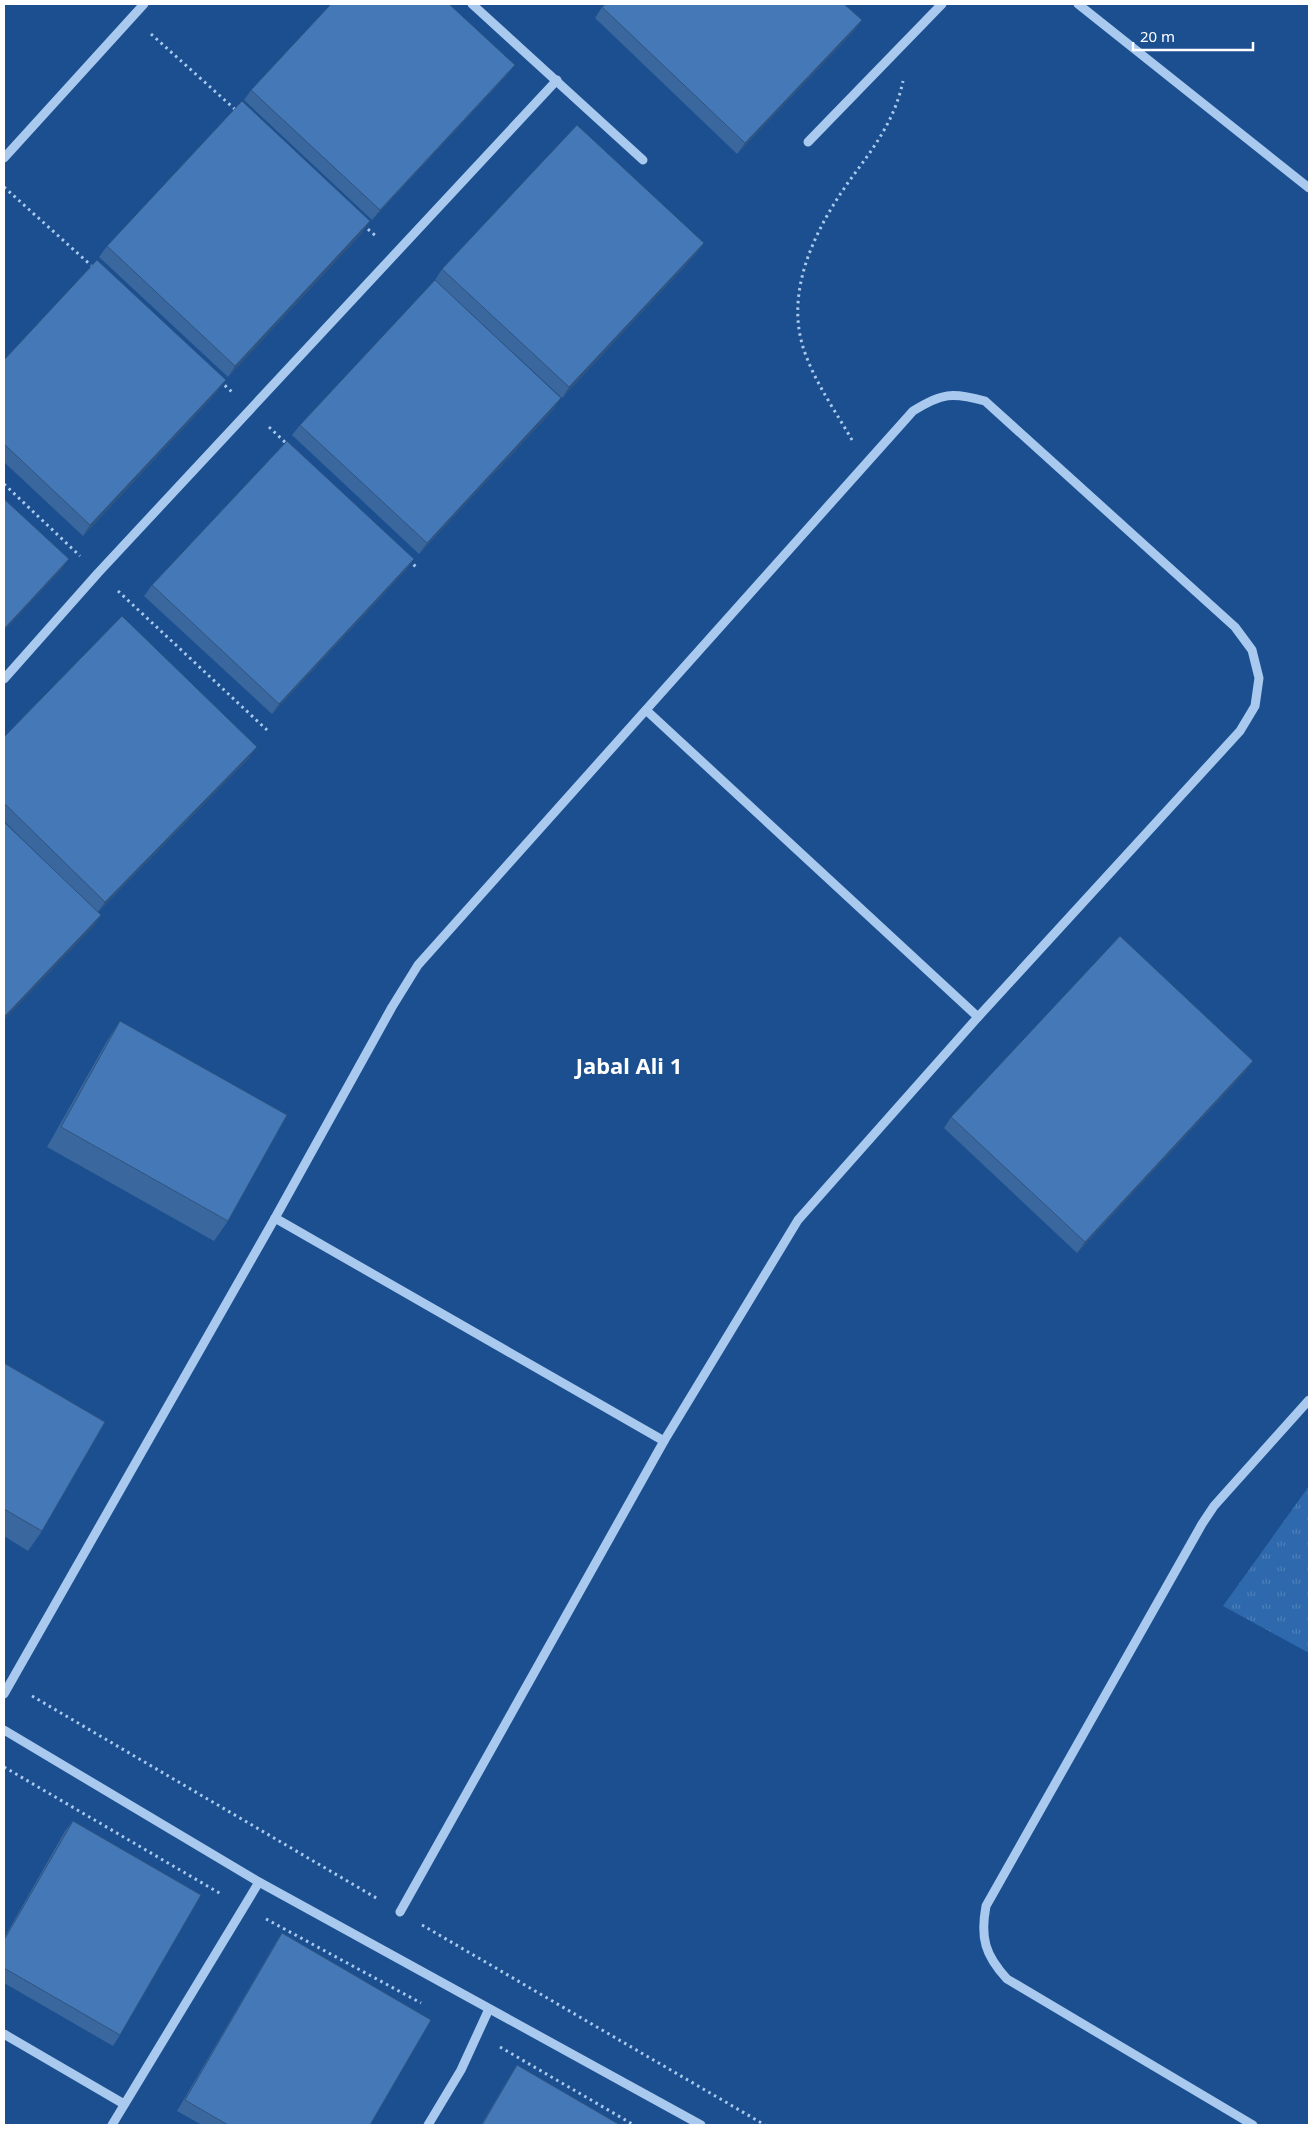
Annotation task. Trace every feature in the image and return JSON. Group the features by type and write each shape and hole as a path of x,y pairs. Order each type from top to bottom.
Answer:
{"street":[{"path":"4,158 144,4"},
{"path":"472,4 644,160"},
{"path":"808,142 942,4"},
{"path":"1078,4 1309,188"},
{"path":"4,679 98,572 557,80"},
{"path":"4,1694 275,1218 392,1006 418,965 914,412 935,398 960,395 985,401 1235,627 1252,650 1259,678 1255,706 1240,731 978,1017 798,1220 664,1441 400,1912"},
{"path":"646,710 978,1017"},
{"path":"275,1218 664,1441"},
{"path":"1254,2125 1008,1979 993,1964 986,1946 983,1926 986,1906 1202,1524 1219,1501 1309,1400"},
{"path":"4,1730 259,1882 701,2125"},
{"path":"112,2125 259,1882"},
{"path":"428,2125 461,2070 489,2008"},
{"path":"4,2034 124,2104"}],"path":[{"path":"132,16 241,115"},
{"path":"866,465 818,381 805,353 798,322 799,291 817,233 831,206 891,119 900,98 904,79 906,41"},
{"path":"4,186 98,272"},
{"path":"358,220 394,253"},
{"path":"214,376 292,448"},
{"path":"4,484 267,730"},
{"path":"403,555 417,568"}],"green space":[{"path":"1309,1486 1309,1653 1223,1606"}],"building":[{"path":"331,4 449,4 515,65 380,210 251,90"},
{"path":"606,4 844,4 862,20 745,143 602,7"},
{"path":"242,101 370,221 235,366 107,246"},
{"path":"577,125 704,243 569,387 442,269"},
{"path":"97,260 226,380 90,525 4,444 4,360"},
{"path":"435,280 561,398 427,543 300,425"},
{"path":"287,441 414,559 279,704 152,585"},
{"path":"4,499 69,559 4,629"},
{"path":"122,616 257,747 105,902 4,803 4,737"},
{"path":"4,822 101,915 4,1017"},
{"path":"1120,936 1253,1061 1085,1242 951,1117"},
{"path":"120,1021 287,1115 228,1221 61,1127"},
{"path":"4,1363 105,1422 42,1531 4,1509"},
{"path":"73,1821 201,1895 120,2035 4,1968 4,1940"},
{"path":"282,1933 431,2020 370,2125 228,2125 185,2100"},
{"path":"517,2065 620,2125 482,2125"}],"district":[{"name":"Jabal Ali 1","path":"629,1066"}]}
